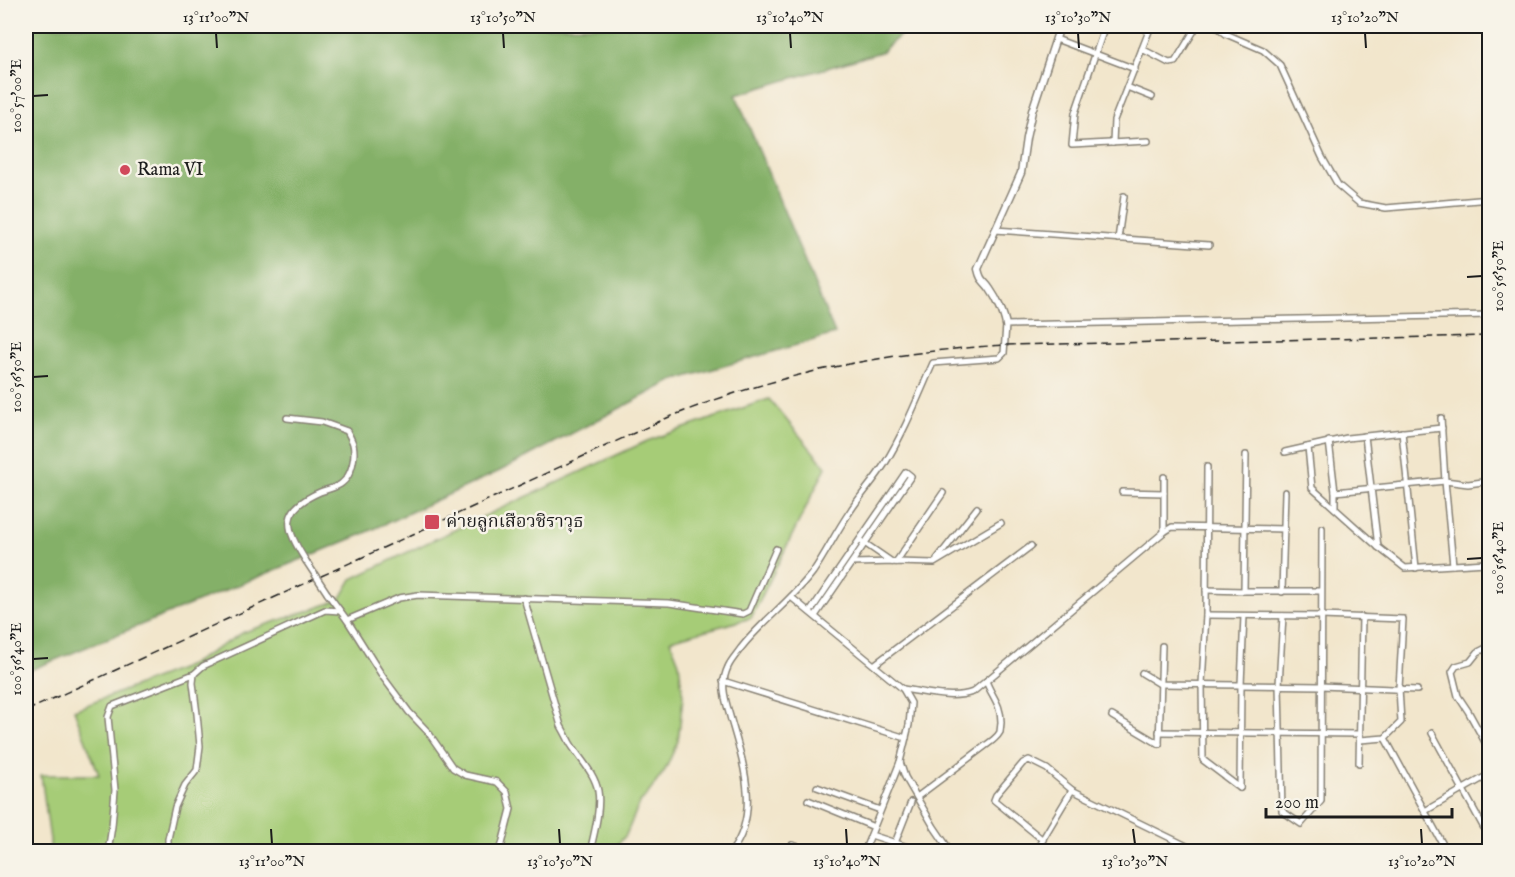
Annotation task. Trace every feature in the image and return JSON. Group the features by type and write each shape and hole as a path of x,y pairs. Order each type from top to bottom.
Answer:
{"street":[{"path":"731,852 744,830 748,811 747,787 725,696 723,681 728,665 748,640 812,573 848,513 883,466 902,432 933,363 999,358 1004,353 1006,325 1004,315 990,289 980,278 978,269 1021,173 1032,111 1060,26"},
{"path":"1105,26 1075,113 1072,146 1148,141"},
{"path":"1113,143 1114,120 1151,26"},
{"path":"1142,49 1173,63 1197,26"},
{"path":"1216,26 1226,34 1263,50 1280,65 1322,157 1338,185 1359,203 1386,208 1490,199"},
{"path":"1056,39 1135,69"},
{"path":"1127,87 1152,97"},
{"path":"1118,239 1124,196"},
{"path":"995,231 1209,245"},
{"path":"1006,325 1490,315"},
{"path":"287,418 322,422 347,431 353,444 353,461 349,475 341,484 319,492 291,512 289,525 294,542 382,677 428,732 453,768 465,775 496,782 507,792 511,809 500,852"},
{"path":"1441,418 1453,565"},
{"path":"1285,452 1347,438 1442,428"},
{"path":"1402,432 1416,568"},
{"path":"1365,436 1378,547"},
{"path":"1329,441 1335,508"},
{"path":"1308,447 1312,488 1404,568 1486,562"},
{"path":"1244,591 1246,455"},
{"path":"1208,467 1206,615 1202,684 1203,760 1240,788 1244,616"},
{"path":"812,614 888,504 911,476 906,472 888,504"},
{"path":"1164,477 1164,532"},
{"path":"1335,492 1409,483 1445,481 1468,484 1490,481"},
{"path":"1122,492 1164,493"},
{"path":"1282,592 1285,492"},
{"path":"894,562 942,493"},
{"path":"934,563 976,508"},
{"path":"849,561 934,563 1001,523"},
{"path":"903,688 951,696 963,696 973,692 1172,527 1284,529"},
{"path":"1283,616 1279,685 1282,811 1300,825 1321,801 1322,528"},
{"path":"862,542 894,562"},
{"path":"874,665 1031,546"},
{"path":"346,620 407,596 669,603 743,614 749,611 776,549"},
{"path":"1206,590 1322,591"},
{"path":"790,597 903,688 911,703 909,725 900,762 864,852"},
{"path":"524,598 561,726 597,784 598,803 590,852"},
{"path":"108,852 115,790 108,717 112,706 195,674 202,666 325,610 340,611"},
{"path":"1159,732 1321,734 1384,738 1401,722 1399,688 1403,619 1206,615"},
{"path":"1359,763 1362,617"},
{"path":"1112,716 1159,744 1162,646"},
{"path":"1490,646 1478,652 1470,662 1456,666 1452,672 1458,696 1490,751"},
{"path":"1142,673 1160,684 1241,684 1417,690"},
{"path":"168,852 168,839 175,807 185,785 196,770 200,746 193,683 195,674"},
{"path":"723,681 906,738"},
{"path":"917,797 993,740 1000,732 999,706 995,697 990,693 986,681"},
{"path":"1432,733 1490,839"},
{"path":"1384,738 1447,852"},
{"path":"1043,840 994,801 994,798 1023,763 1029,760 1047,770 1072,790 1199,852"},
{"path":"900,762 905,777 951,852"},
{"path":"1425,811 1490,774"},
{"path":"817,787 880,810"},
{"path":"1048,852 1036,849 1072,790"},
{"path":"808,800 874,827"},
{"path":"895,843 911,802"},
{"path":"871,835 923,852"},
{"path":"792,845 817,852"}],"green space":[{"path":"26,26 911,26 881,52 736,95 835,334 672,381 500,471 363,534 26,672"},
{"path":"769,399 826,467 751,618 670,640 679,663 683,697 678,741 665,770 640,802 626,835 612,851 50,851 41,775 99,775 74,710 190,665 244,632 341,598 352,579 647,441"}],"railway":[{"path":"26,711 667,418 708,402 791,377 875,359 1005,345 1490,336"}],"place":[{"name":"Rama VI","path":"125,170"},
{"name":"ค่ายลูกเสือวชิราวุธ","path":"432,522"}]}
